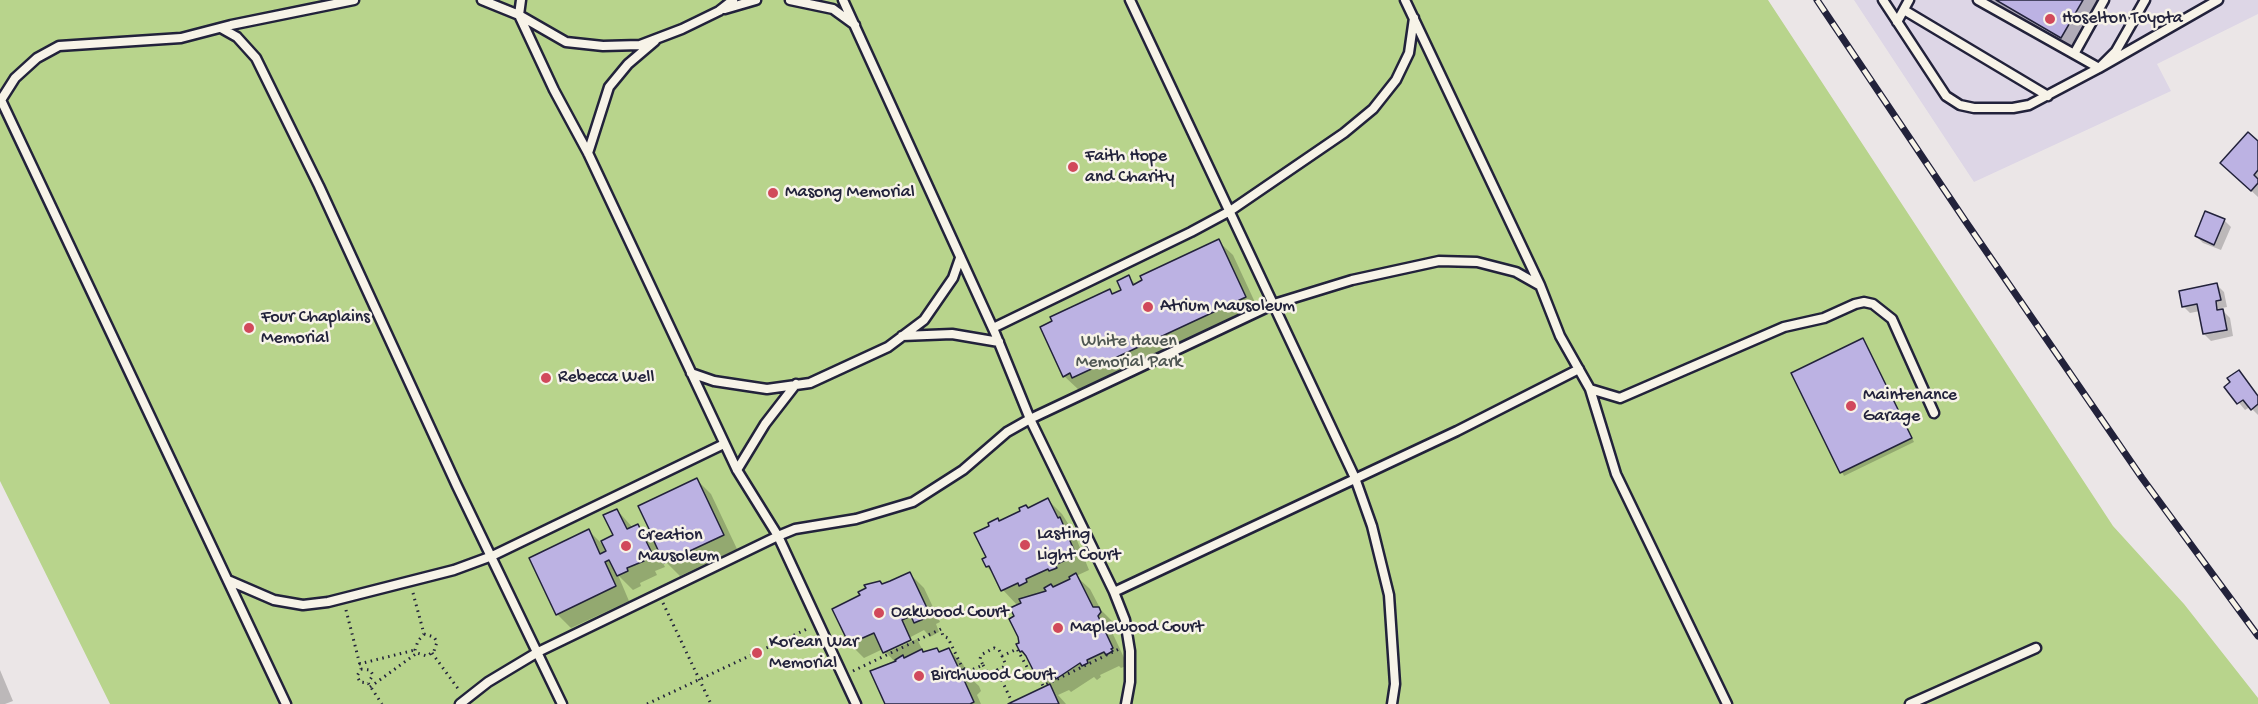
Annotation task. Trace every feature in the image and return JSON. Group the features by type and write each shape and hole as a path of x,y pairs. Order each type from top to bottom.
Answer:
{"lane":[{"path":"286,704 1,99 15,78 37,58 59,46 181,38 354,0"},
{"path":"482,0 519,15 566,42 603,46 640,45 719,11 756,0"},
{"path":"521,0 519,15 554,90 588,153 737,470 778,536 856,704"},
{"path":"719,11 733,0"},
{"path":"790,0 833,9 856,26"},
{"path":"843,0 993,328 1030,419 1114,592 1125,620 1129,645 1130,682 1125,704"},
{"path":"1130,0 1274,304 1354,478 1372,526 1389,595 1395,684 1392,704"},
{"path":"1405,0 1540,285 1560,336 1590,389 1616,474 1727,704"},
{"path":"1883,0 1946,96 1959,105 1974,108 2013,108 2029,105 2218,0"},
{"path":"1898,22 1909,0"},
{"path":"1978,0 2099,68"},
{"path":"2074,54 2104,0"},
{"path":"2099,68 2116,51 2145,0"},
{"path":"1904,10 2048,96"},
{"path":"993,328 1230,211 1344,133 1373,109 1396,80 1409,53 1414,18"},
{"path":"221,28 237,37 256,57 562,704"},
{"path":"588,153 609,87 628,64 659,37"},
{"path":"691,373 714,381 766,388 810,382 888,347 924,320 953,278 960,258"},
{"path":"463,702 488,682 538,652 778,536 795,529 856,519 913,502 963,470 1007,432 1030,419 1274,304 1352,280 1439,261 1477,262 1516,272 1540,285"},
{"path":"1590,389 1620,398 1784,327 1824,318 1864,302 1874,304 1892,319 1934,412"},
{"path":"902,336 952,334 999,342"},
{"path":"1114,592 1457,431 1579,369"},
{"path":"737,470 765,424 796,384"},
{"path":"230,581 274,600 303,605 343,598 454,570 492,556 724,444"},
{"path":"1910,704 2036,648"}],"path":[{"path":"410,581 424,634"},
{"path":"658,593 711,704"},
{"path":"343,598 360,666 357,676 360,682 369,685 382,704"},
{"path":"647,704 820,623"},
{"path":"843,675 941,629 967,673 983,665"},
{"path":"369,685 416,651 418,640 424,634"},
{"path":"360,666 416,651 427,656 432,653 437,642 434,637 424,634"},
{"path":"1002,656 1018,648 1034,678 1038,675 1043,686 1129,645"},
{"path":"994,648 999,650 1005,663 1003,667 991,674 983,665 981,655 994,648"},
{"path":"432,653 463,702"},
{"path":"360,666 370,670 373,675 369,685"},
{"path":"997,670 1012,702"}],"shaded area":[{"path":"1854,0 2258,0 2258,14 2157,64 2171,91 1974,182"}],"green space":[{"name":"White Haven Memorial Park","path":"0,0 1768,0 2113,526 2184,604 2258,698 2258,704 110,704 0,481"}],"building":[{"name":"Hoselton Toyota","path":"1996,0 2083,0 2061,38"},
{"path":"2248,132 2258,141 2258,170 2254,175 2258,183 2251,191 2220,163"},
{"path":"2205,211 2225,219 2214,245 2195,236"},
{"name":"Atrium Mausoleum","path":"1219,239 1246,297 1072,378 1070,373 1063,377 1040,327 1052,321 1050,317 1110,289 1112,294 1121,290 1117,281 1129,275 1133,285 1142,280 1140,276"},
{"path":"2217,283 2221,300 2216,301 2217,310 2223,309 2227,330 2203,334 2197,304 2182,307 2179,291"},
{"name":"Maintenance Garage","path":"1863,338 1912,438 1840,473 1791,373"},
{"path":"2239,370 2258,396 2258,404 2251,410 2243,400 2237,404 2224,387 2230,382 2227,378"},
{"name":"Creation Mausoleum","path":"697,478 724,535 664,563 652,537 646,541 652,553 642,557 644,561 627,568 628,571 617,576 609,560 605,562 616,586 556,615 529,558 589,529 600,554 606,551 601,541 613,535 603,515 617,509 627,529 638,524 643,535 650,531 638,506"},
{"name":"Lasting Light Court","path":"1048,498 1058,518 1060,517 1076,555 1055,565 1057,568 1049,571 1048,569 1026,579 1027,582 1019,586 1018,583 1001,591 989,566 986,567 982,559 986,557 974,533 989,526 988,523 998,518 999,521 1020,511 1019,508 1026,505 1028,508"},
{"name":"Oakwood Court","path":"910,572 927,608 923,610 926,618 914,623 911,616 902,620 911,640 883,653 874,633 849,644 832,609 860,595 858,592 866,588 864,585 880,581 882,584"},
{"name":"Maplewood Court","path":"1076,573 1093,607 1099,607 1101,612 1098,616 1113,651 1106,655 1104,652 1087,660 1088,663 1082,666 1080,663 1056,679 1054,676 1044,681 1039,672 1035,674 1026,656 1022,651 1020,652 1016,644 1019,643 1018,637 1009,619 1014,616 1010,608 1021,603 1019,599 1046,591 1044,588 1051,584 1053,587 1070,579 1069,577"},
{"name":"Birchwood Court","path":"937,648 939,652 949,648 959,669 965,670 967,676 964,680 974,702 970,704 885,704 870,671 896,661 903,655 904,658 922,649 923,652"},
{"path":"1050,684 1059,704 1008,704 1012,702"}],"railway":[{"path":"1817,0 2142,478 2258,636"}],"place":[{"name":"Hoselton Toyota","path":"2050,19"},
{"name":"Faith Hope and Charity","path":"1073,167"},
{"name":"Masong Memorial","path":"773,193"},
{"name":"Atrium Mausoleum","path":"1148,307"},
{"name":"Four Chaplains Memorial","path":"249,328"},
{"name":"Rebecca Well","path":"546,378"},
{"name":"Maintenance Garage","path":"1851,406"},
{"name":"Lasting Light Court","path":"1025,545"},
{"name":"Creation Mausoleum","path":"626,546"},
{"name":"Oakwood Court","path":"879,613"},
{"name":"Maplewood Court","path":"1058,628"},
{"name":"Korean War Memorial","path":"757,653"},
{"name":"Birchwood Court","path":"919,676"}]}
